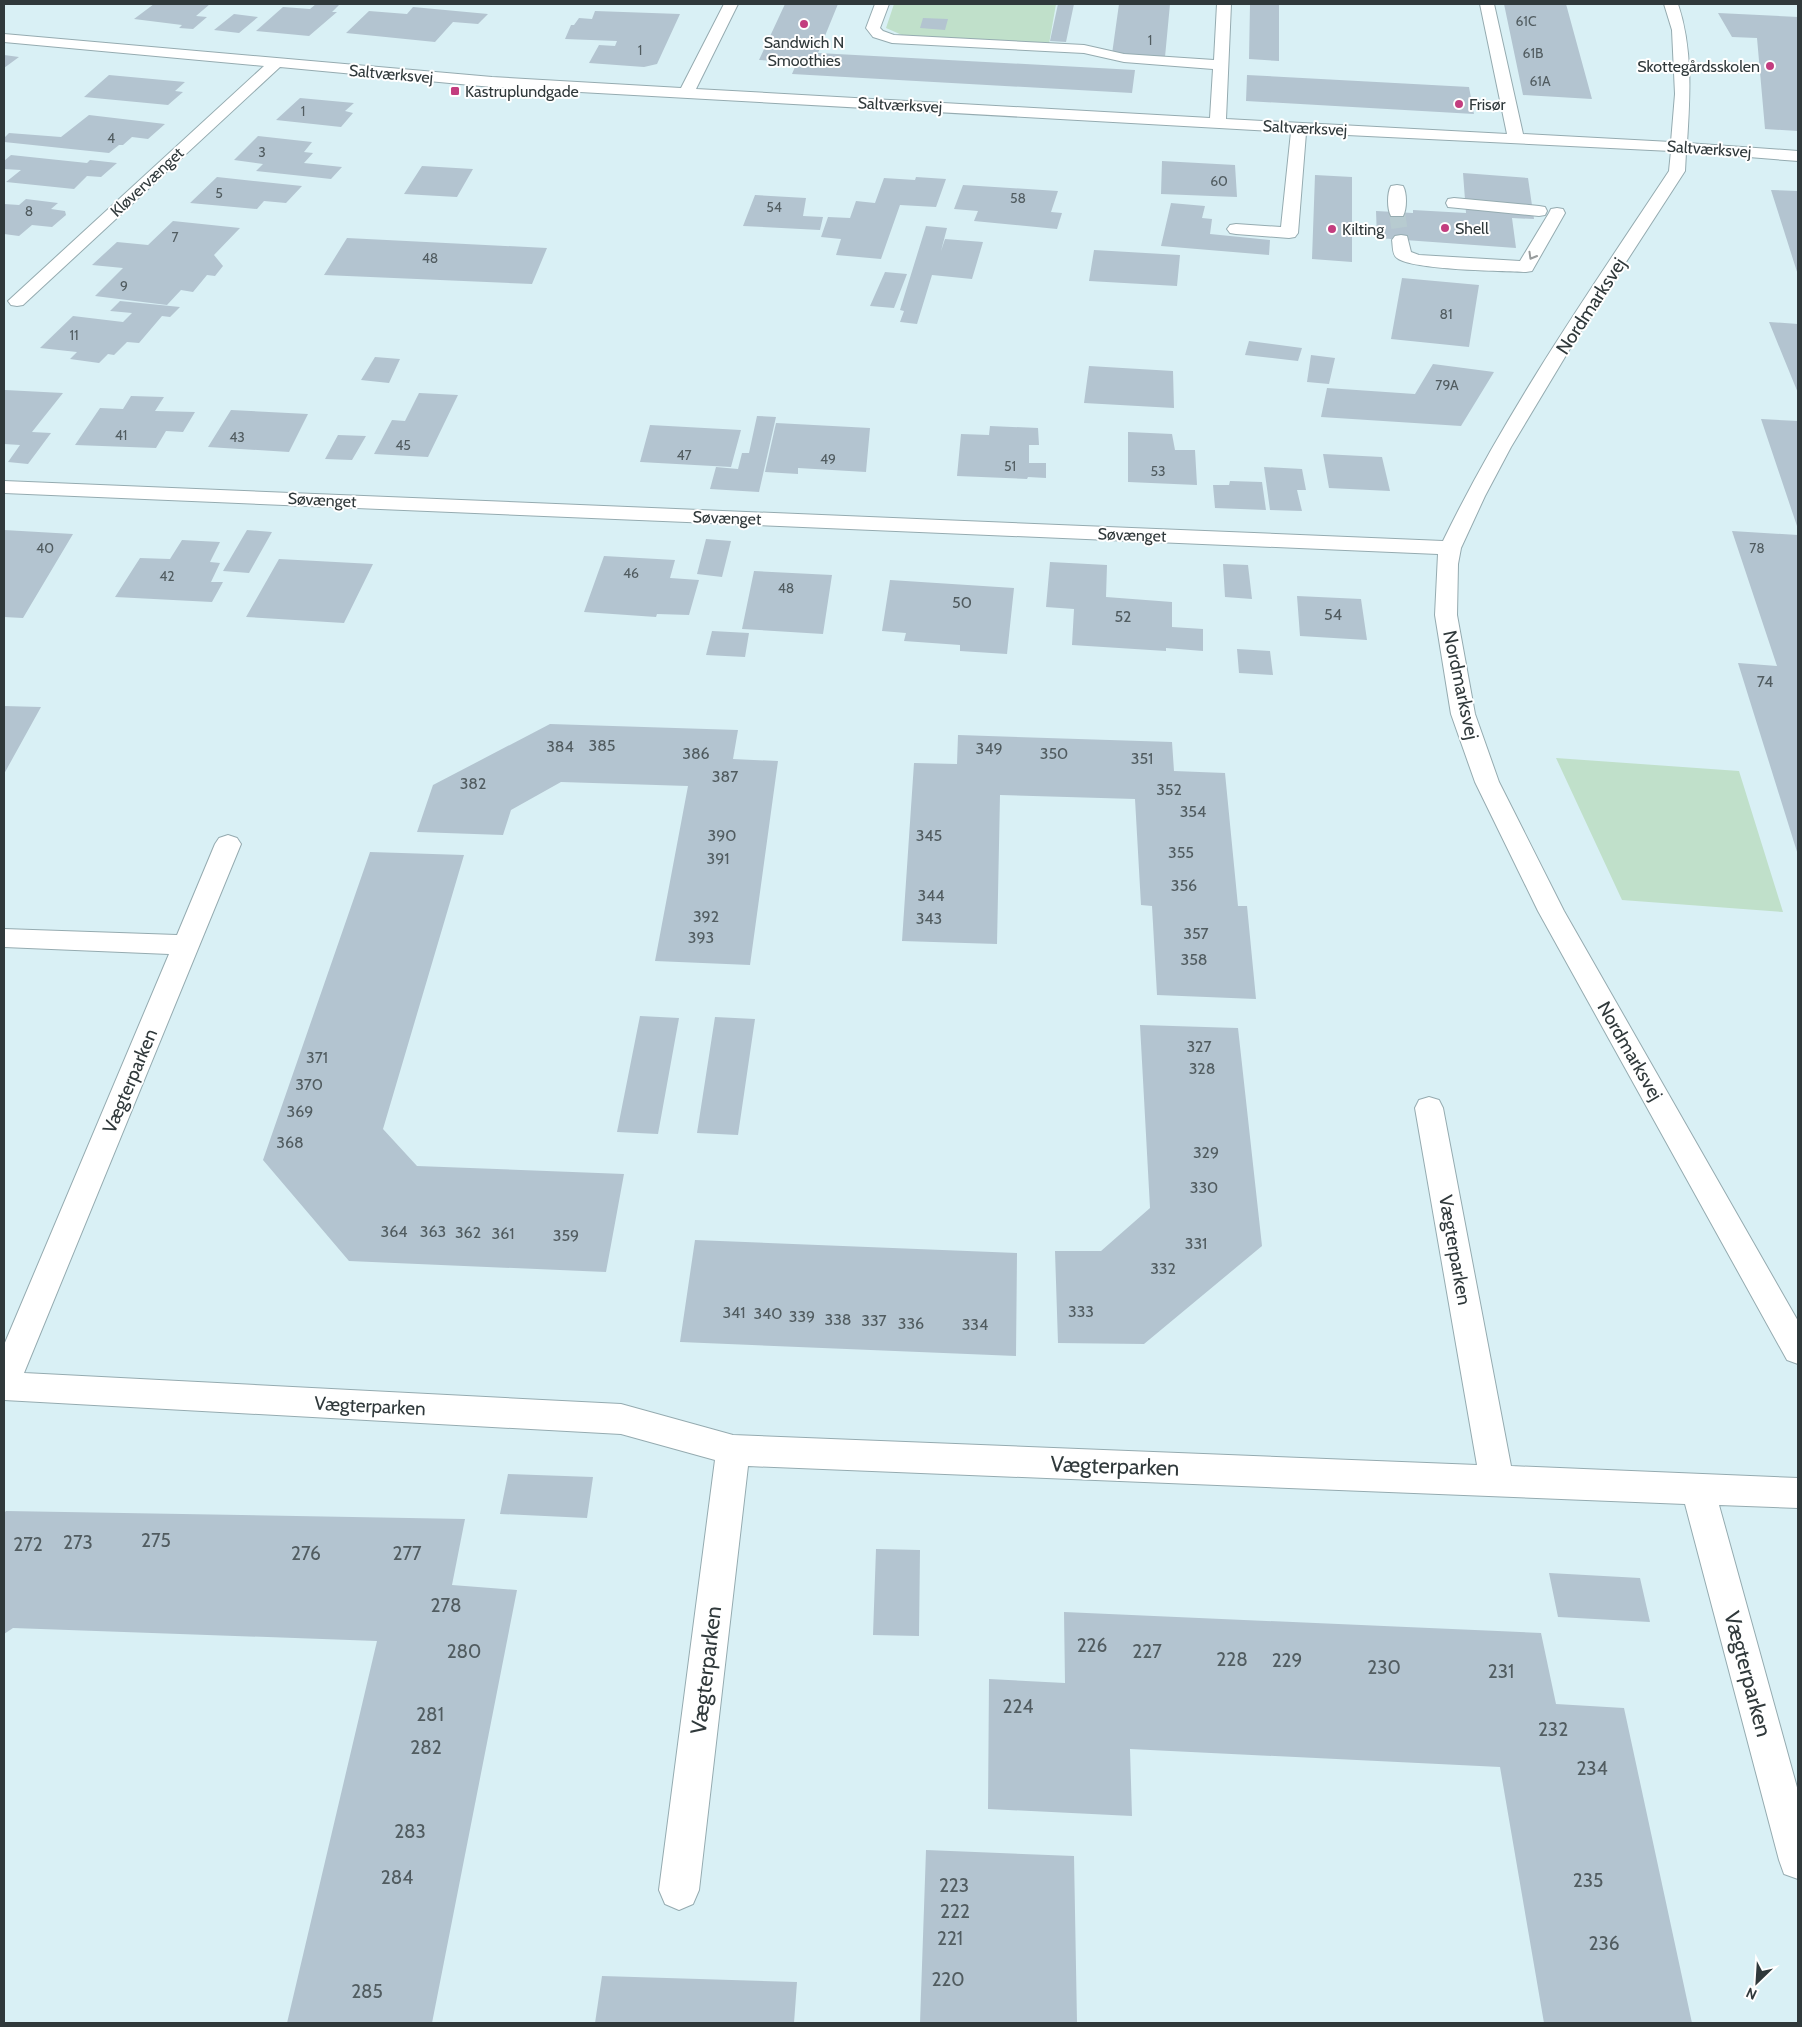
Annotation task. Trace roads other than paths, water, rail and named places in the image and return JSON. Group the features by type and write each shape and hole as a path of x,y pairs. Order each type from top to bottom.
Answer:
{"street":[{"path":"686,93 731,4"},
{"path":"882,4 873,28 878,34 892,39 1084,48 1124,58 1221,65"},
{"path":"1218,124 1224,4"},
{"path":"1487,4 1516,139"},
{"name":"Nordmarksvej","path":"1671,4 1679,30 1682,63 1683,94 1677,171 1562,348 1501,447 1475,496 1450,548 1447,564 1446,615 1463,714 1486,782 1551,911 1798,1350"},
{"name":"Saltværksvej","path":"4,38 492,82 1218,124 1679,147 1798,156"},
{"name":"Kløvervænget","path":"17,301 276,64"},
{"path":"1236,229 1289,233 1299,128"},
{"path":"1397,190 1397,212"},
{"path":"1454,203 1539,211"},
{"path":"1401,240 1403,255 1416,260 1526,267 1557,213"},
{"name":"Søvænget","path":"4,487 1450,548"},
{"name":"Vægterparken","path":"228,844 4,1384 621,1420 733,1450 1798,1493"},
{"path":"4,938 186,945"},
{"name":"Vægterparken","path":"1430,1108 1497,1481"},
{"name":"Vægterparken","path":"679,1890 733,1450"},
{"name":"Vægterparken","path":"1698,1490 1798,1860"}],"tunnel":[{"path":"1397,212 1401,240"}],"place":[{"name":"Sandwich N Smoothies","path":"804,24"},
{"name":"Skottegårdsskolen","path":"1770,66"},
{"name":"Kastruplundgade","path":"455,91"},
{"name":"Frisør","path":"1459,104"},
{"name":"Shell","path":"1445,228"},
{"name":"Kilting","path":"1332,229"}]}
